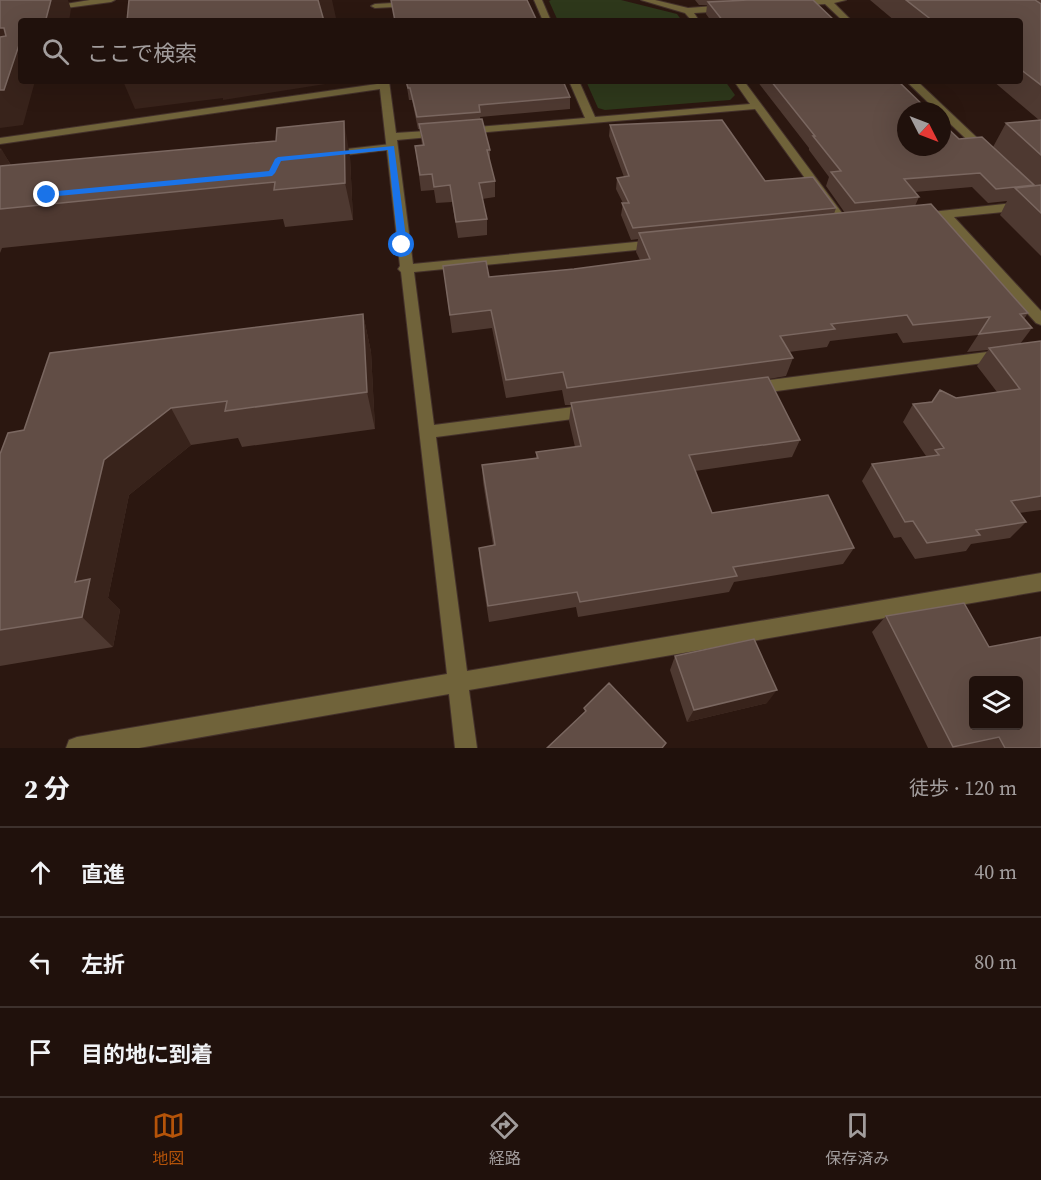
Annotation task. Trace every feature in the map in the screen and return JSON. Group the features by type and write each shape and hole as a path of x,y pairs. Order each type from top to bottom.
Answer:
{"street":[{"path":"44,8 111,0"},
{"path":"538,0 546,18"},
{"path":"645,0 688,11 735,8"},
{"path":"781,5 842,0"},
{"path":"827,1 845,18"},
{"path":"375,7 420,3"},
{"path":"688,11 693,18"},
{"path":"0,141 384,84 405,269 466,748"},
{"path":"575,84 591,119"},
{"path":"741,84 845,225"},
{"path":"914,84 995,161"},
{"path":"312,155 391,142 591,119 757,106"},
{"path":"1029,193 1041,204"},
{"path":"912,218 1041,204"},
{"path":"945,214 1041,320"},
{"path":"405,269 666,243"},
{"path":"735,391 1041,350"},
{"path":"427,432 605,408"},
{"path":"77,748 1041,582"}],"green space":[{"path":"621,0 677,14 680,18 557,18 549,1"},
{"path":"587,84 727,84 735,95 730,100 605,110 598,108"}],"building":[{"path":"0,0 51,0 46,18 18,18 18,48 4,90 0,90 0,37 6,36 4,28 0,28"},
{"path":"129,0 318,0 323,18 127,18"},
{"path":"391,0 527,0 536,18 394,18"},
{"path":"813,0 832,18 721,18 708,2"},
{"path":"906,0 1035,0 1041,4 1041,85 1023,71 1023,18 929,18"},
{"path":"407,84 564,84 570,97 479,105 480,112 417,117 410,88"},
{"path":"773,84 901,84 920,102 897,102 897,156 951,156 951,131 959,139 982,137 1034,185 996,189 980,173 904,179 919,197 855,203 831,172 841,171 813,136 815,136"},
{"path":"482,119 495,181 479,183 487,219 456,222 450,185 434,187 432,174 420,175 415,146 424,145 419,124"},
{"path":"722,120 765,181 813,177 836,208 633,228 622,203 629,203 617,178 629,176 610,125"},
{"path":"1041,120 1041,155 1006,123"},
{"path":"344,121 345,183 274,190 275,182 0,209 0,166 276,141 277,128"},
{"path":"1041,185 1041,213 1015,188"},
{"path":"931,204 1028,313 1020,314 1032,328 979,334 990,317 913,325 907,315 831,324 835,329 780,336 793,358 567,388 563,372 506,380 491,310 450,315 443,266 486,261 489,277 574,269 650,259 639,233"},
{"path":"363,314 367,392 225,411 227,401 171,408 104,460 75,582 90,579 82,617 0,630 0,454 8,433 24,430 50,353"},
{"path":"1041,341 1041,496 1011,501 1026,522 976,530 980,535 927,543 913,521 905,522 872,464 939,455 935,450 944,448 913,404 932,402 940,390 956,398 1020,389 989,348"},
{"path":"768,377 800,440 689,455 712,513 828,495 854,548 733,567 737,576 580,602 577,592 488,606 479,548 495,545 482,465 538,458 536,452 581,446 571,403"},
{"path":"964,603 989,647 1041,637 1041,748 1005,748 999,737 953,747 886,616"},
{"path":"754,639 777,690 694,710 675,656"},
{"path":"609,683 666,743 662,748 547,748 586,711 584,708"}],"route":[{"path":"47,195 272,173 278,159 391,147 402,245"}]}
